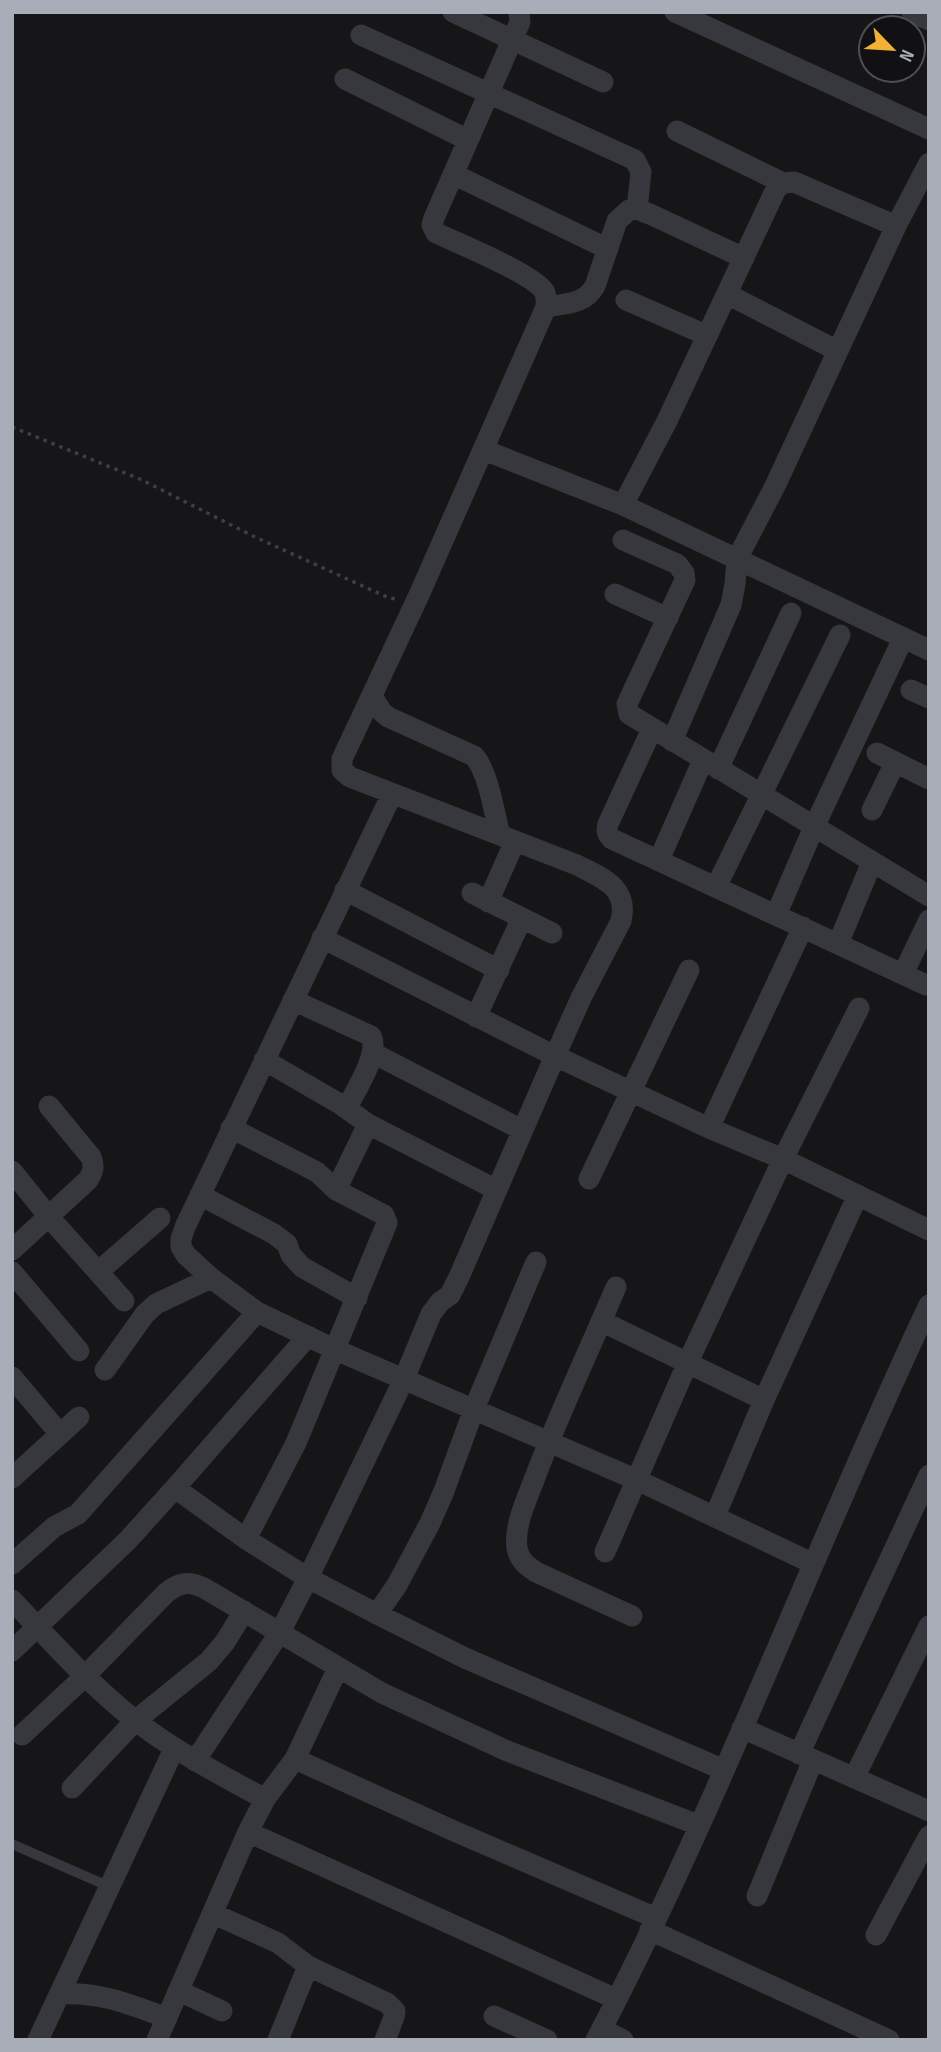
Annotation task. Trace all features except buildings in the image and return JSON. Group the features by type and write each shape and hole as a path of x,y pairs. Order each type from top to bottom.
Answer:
{"street":[{"path":"453,12 603,82"},
{"path":"195,1761 280,1632 308,1578 404,1379 431,1314 440,1302 450,1295 459,1277 581,998 621,921 624,909 619,893 609,883 577,865 350,778 342,770 342,759 419,595 546,307 544,291 536,282 436,233 432,225 520,22 519,12"},
{"path":"675,12 929,130"},
{"path":"912,12 929,20"},
{"path":"361,36 635,160 641,172 637,209"},
{"path":"345,79 468,139"},
{"path":"677,131 783,183 794,182 896,226"},
{"path":"672,741 731,605 737,559 775,486 896,226 929,163"},
{"path":"453,174 608,249"},
{"path":"623,505 667,421 776,189 783,183"},
{"path":"546,307 583,300 590,295 617,220 629,210 637,209 744,258"},
{"path":"727,294 838,351"},
{"path":"626,300 706,335"},
{"path":"484,450 623,505 929,650"},
{"path":"623,540 677,564 682,568 685,580 627,704 629,714 929,896"},
{"path":"615,594 668,618"},
{"path":"659,860 791,613"},
{"path":"716,887 840,635"},
{"path":"776,915 898,647"},
{"path":"372,696 388,717 474,756 478,761 507,838 480,897 552,933"},
{"path":"652,729 606,829 612,839 926,985"},
{"path":"872,810 886,758 929,779"},
{"path":"392,794 185,1227 181,1247 211,1278 257,1312 336,1350 636,1480 812,1563"},
{"path":"838,944 873,862"},
{"path":"345,890 499,970"},
{"path":"476,1017 523,918"},
{"path":"903,974 929,920"},
{"path":"709,1128 803,928"},
{"path":"322,938 555,1056 709,1128 783,1159 929,1230"},
{"path":"589,1179 689,970"},
{"path":"293,1000 371,1036 374,1041 373,1053 347,1108"},
{"path":"605,1552 688,1362 783,1159 859,1008"},
{"path":"373,1053 523,1130"},
{"path":"264,1060 347,1108 368,1125 497,1190"},
{"path":"12,1250 88,1180 93,1172 91,1157 49,1106"},
{"path":"336,1190 368,1125"},
{"path":"232,1128 317,1172 336,1190 380,1212 387,1219 387,1227 296,1443 246,1539"},
{"path":"12,1171 124,1301"},
{"path":"200,1195 274,1234 287,1244 291,1255 302,1267 357,1298"},
{"path":"715,1516 764,1400 858,1195"},
{"path":"98,1272 160,1218"},
{"path":"377,1614 397,1585 430,1523 474,1409 536,1262"},
{"path":"12,1272 79,1351"},
{"path":"105,1370 145,1314 156,1304 211,1278"},
{"path":"616,1287 548,1442 525,1504 517,1541 519,1557 536,1573 632,1616"},
{"path":"624,2040 599,2034 724,1770 883,1401 929,1305"},
{"path":"12,1564 54,1527 78,1514 257,1312"},
{"path":"601,1321 764,1400"},
{"path":"12,1651 128,1540 308,1336"},
{"path":"12,1377 60,1434"},
{"path":"14,1473 79,1418"},
{"path":"757,1896 806,1757 929,1475"},
{"path":"175,1488 246,1539 308,1578 377,1614 465,1658 724,1770"},
{"path":"22,1735 84,1677 166,1593 181,1583 188,1582 204,1588 382,1693 505,1750 698,1825"},
{"path":"12,1600 84,1677 135,1721 174,1749 265,1799"},
{"path":"72,1788 135,1721 209,1661 225,1642 244,1611"},
{"path":"854,1778 929,1626"},
{"path":"158,2040 248,1832 265,1799 295,1759 338,1668"},
{"path":"743,1728 929,1811"},
{"path":"38,2040 174,1749"},
{"path":"295,1759 653,1924 888,2040"},
{"path":"248,1832 616,1999"},
{"path":"876,1935 929,1836"},
{"path":"214,1914 278,1943 308,1966 392,2007 395,2011 394,2017 385,2040"},
{"path":"278,2040 308,1966"},
{"path":"179,1991 222,2011"},
{"path":"60,1994 80,1993 111,1997 167,2018"},
{"path":"494,2016 547,2040"}],"lane":[{"path":"12,1844 110,1887"}],"path":[{"path":"12,427 142,480 253,536 389,598 401,600 419,595"}]}
